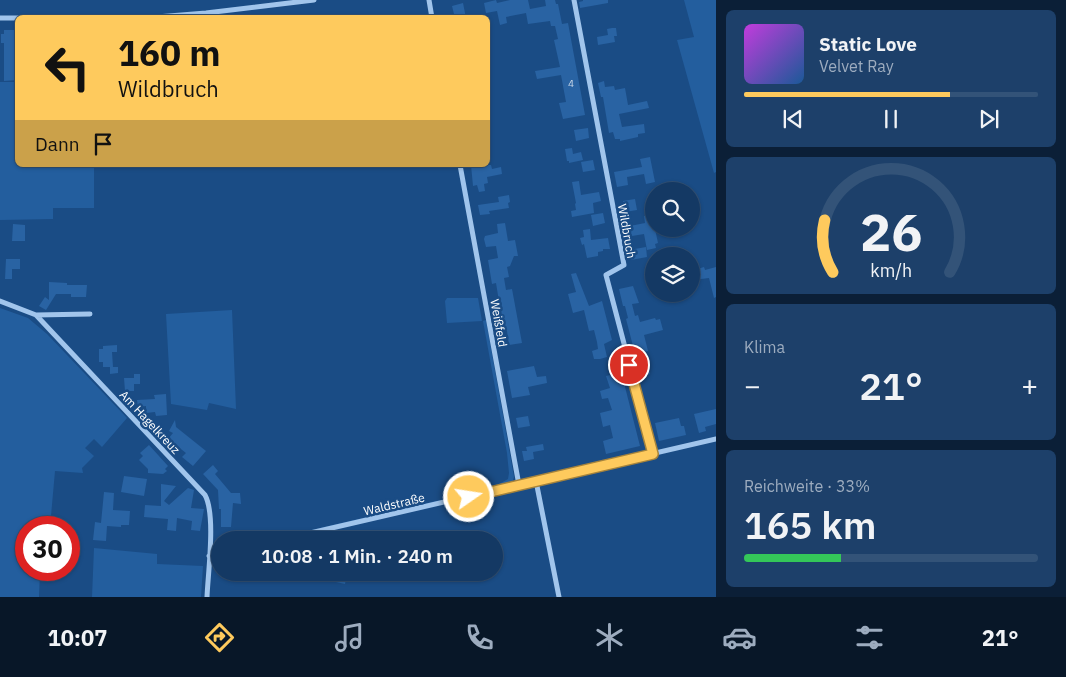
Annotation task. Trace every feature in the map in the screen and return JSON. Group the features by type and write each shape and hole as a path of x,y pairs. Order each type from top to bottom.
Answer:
{"street":[{"path":"183,15 314,0"},
{"path":"429,0 432,15"},
{"name":"Wildbruch","path":"574,0 624,265 606,276 653,454"},
{"path":"0,18 15,18"},
{"name":"Weißfeld","path":"460,167 519,485"},
{"name":"Am Hagelkreuz","path":"0,302 36,315 205,495 211,509 207,597"},
{"path":"36,315 90,314"},
{"name":"Waldstraße","path":"319,531 716,439"},
{"path":"536,481 559,597"}],"shaded area":[{"path":"684,0 716,0 716,172 714,173 677,40 694,37"},
{"path":"0,82 15,82 15,167 94,167 94,208 53,208 53,219 0,220"},
{"path":"447,298 478,298 482,321 447,323 445,301"},
{"path":"0,308 28,318 47,334 127,418 102,447 94,439 85,448 94,456 82,468 83,473 55,471 51,516 15,516 15,581 40,581 39,597 0,597"},
{"path":"232,310 236,409 209,403 207,410 171,404 166,314"},
{"path":"486,320 514,477 512,483 501,488 314,531 307,531 492,488 508,479 507,453 483,321"},
{"path":"94,548 157,554 157,564 203,566 201,597 92,597"}],"building":[{"path":"496,0 497,3 510,0 528,0 530,9 546,6 545,0 555,0 556,4 558,4 562,24 568,23 585,115 563,119 559,103 566,102 561,75 537,79 535,71 560,67 554,40 558,39 555,26 551,26 550,21 528,24 526,13 506,17 507,23 500,25 497,11 486,13 484,3"},
{"path":"583,0 608,0 608,3 580,8 579,2"},
{"path":"463,3 465,15 454,15 452,6"},
{"path":"616,28 617,36 614,36 615,42 598,45 597,37 608,35 607,29"},
{"path":"4,30 15,30 15,80 4,81 4,43 1,43 1,34 4,34"},
{"path":"604,81 605,87 614,86 615,90 625,88 628,105 647,101 649,108 619,114 622,127 644,124 645,133 638,134 638,137 620,141 620,139 615,139 613,132 609,133 603,97 601,97 598,83"},
{"path":"588,128 589,138 576,141 574,130"},
{"path":"572,148 573,154 581,152 583,160 569,163 567,161 565,149"},
{"path":"650,157 655,182 646,182 644,174 627,177 628,185 617,187 614,172 642,167 640,159"},
{"path":"593,160 595,170 583,172 581,162"},
{"path":"491,165 492,169 501,167 502,174 487,177 488,183 484,184 485,191 479,192 477,185 473,186 471,167 490,167"},
{"path":"579,181 581,195 599,192 601,201 593,203 594,213 572,217 571,211 576,210 576,203 572,182"},
{"path":"509,195 509,208 489,211 490,214 480,215 478,205 499,202 498,197"},
{"path":"635,199 637,210 625,212 623,201"},
{"path":"603,213 605,223 593,226 591,215"},
{"path":"505,223 508,241 515,240 518,256 514,256 510,266 507,267 509,277 504,278 506,290 512,289 522,343 509,345 507,331 504,328 500,329 498,321 502,320 496,283 492,284 488,260 498,258 496,246 486,247 484,239 485,236 498,233 497,224"},
{"path":"645,223 645,237 657,237 658,243 655,244 656,247 646,247 644,234 626,237 625,227"},
{"path":"13,224 25,225 25,241 12,241"},
{"path":"590,229 591,240 608,238 610,249 603,249 603,251 598,252 598,256 587,258 584,244 582,245 580,238 584,237 583,230"},
{"path":"645,247 645,257 631,260 629,250"},
{"path":"6,259 20,259 20,269 12,269 12,279 5,279"},
{"path":"704,267 705,270 716,267 716,297 714,298 709,278 700,279 700,268"},
{"path":"576,273 589,306 602,301 612,340 604,344 607,357 594,359 592,351 598,349 594,330 589,331 584,310 573,313 568,294 576,292 571,274"},
{"path":"49,282 67,283 67,285 87,285 86,297 56,294 46,310 39,306 45,297 49,300"},
{"path":"633,286 639,303 632,304 635,316 638,315 640,322 655,318 656,320 660,319 663,330 644,335 648,351 645,352 650,374 641,377 635,345 633,346 626,319 628,318 619,289"},
{"path":"117,345 117,352 112,352 113,367 118,367 118,373 110,374 110,367 103,367 103,362 99,362 99,349 103,349 103,346"},
{"path":"534,366 537,377 546,376 547,383 528,387 530,395 512,398 507,371"},
{"path":"619,373 622,375 640,446 606,454 603,441 613,438 610,425 603,427 600,413 612,410 608,398 602,399 600,391 610,388 606,376"},
{"path":"134,374 140,374 140,384 134,384 134,391 125,391 124,378 134,378"},
{"path":"166,394 167,415 156,416 155,412 146,413 146,406 138,407 137,400 155,399 154,395"},
{"path":"716,409 716,424 705,427 706,431 699,433 694,414"},
{"path":"528,416 530,426 518,428 516,418"},
{"path":"679,418 681,426 684,426 686,435 659,441 655,423"},
{"path":"175,420 176,427 206,451 193,466 182,457 186,453 168,439 173,433 169,431"},
{"path":"543,444 544,450 533,452 534,459 524,461 522,451 527,451 526,447"},
{"path":"149,445 168,466 165,469 167,471 163,474 148,473 148,469 139,460 143,456 140,453"},
{"path":"213,465 218,471 215,474 231,493 240,493 241,504 233,503 231,527 221,527 218,490 203,474"},
{"path":"124,476 147,479 144,496 121,492"},
{"path":"161,484 176,486 164,501 169,505 188,488 194,490 191,508 204,509 200,531 191,530 192,521 177,518 176,531 167,530 168,519 144,517 145,505 161,506"},
{"path":"104,492 114,493 113,510 130,511 129,525 121,525 121,527 107,526 106,541 93,540 95,522 101,523"},
{"path":"332,581 346,581 345,584"}],"route":[{"path":"469,497 653,454 629,365"}]}
